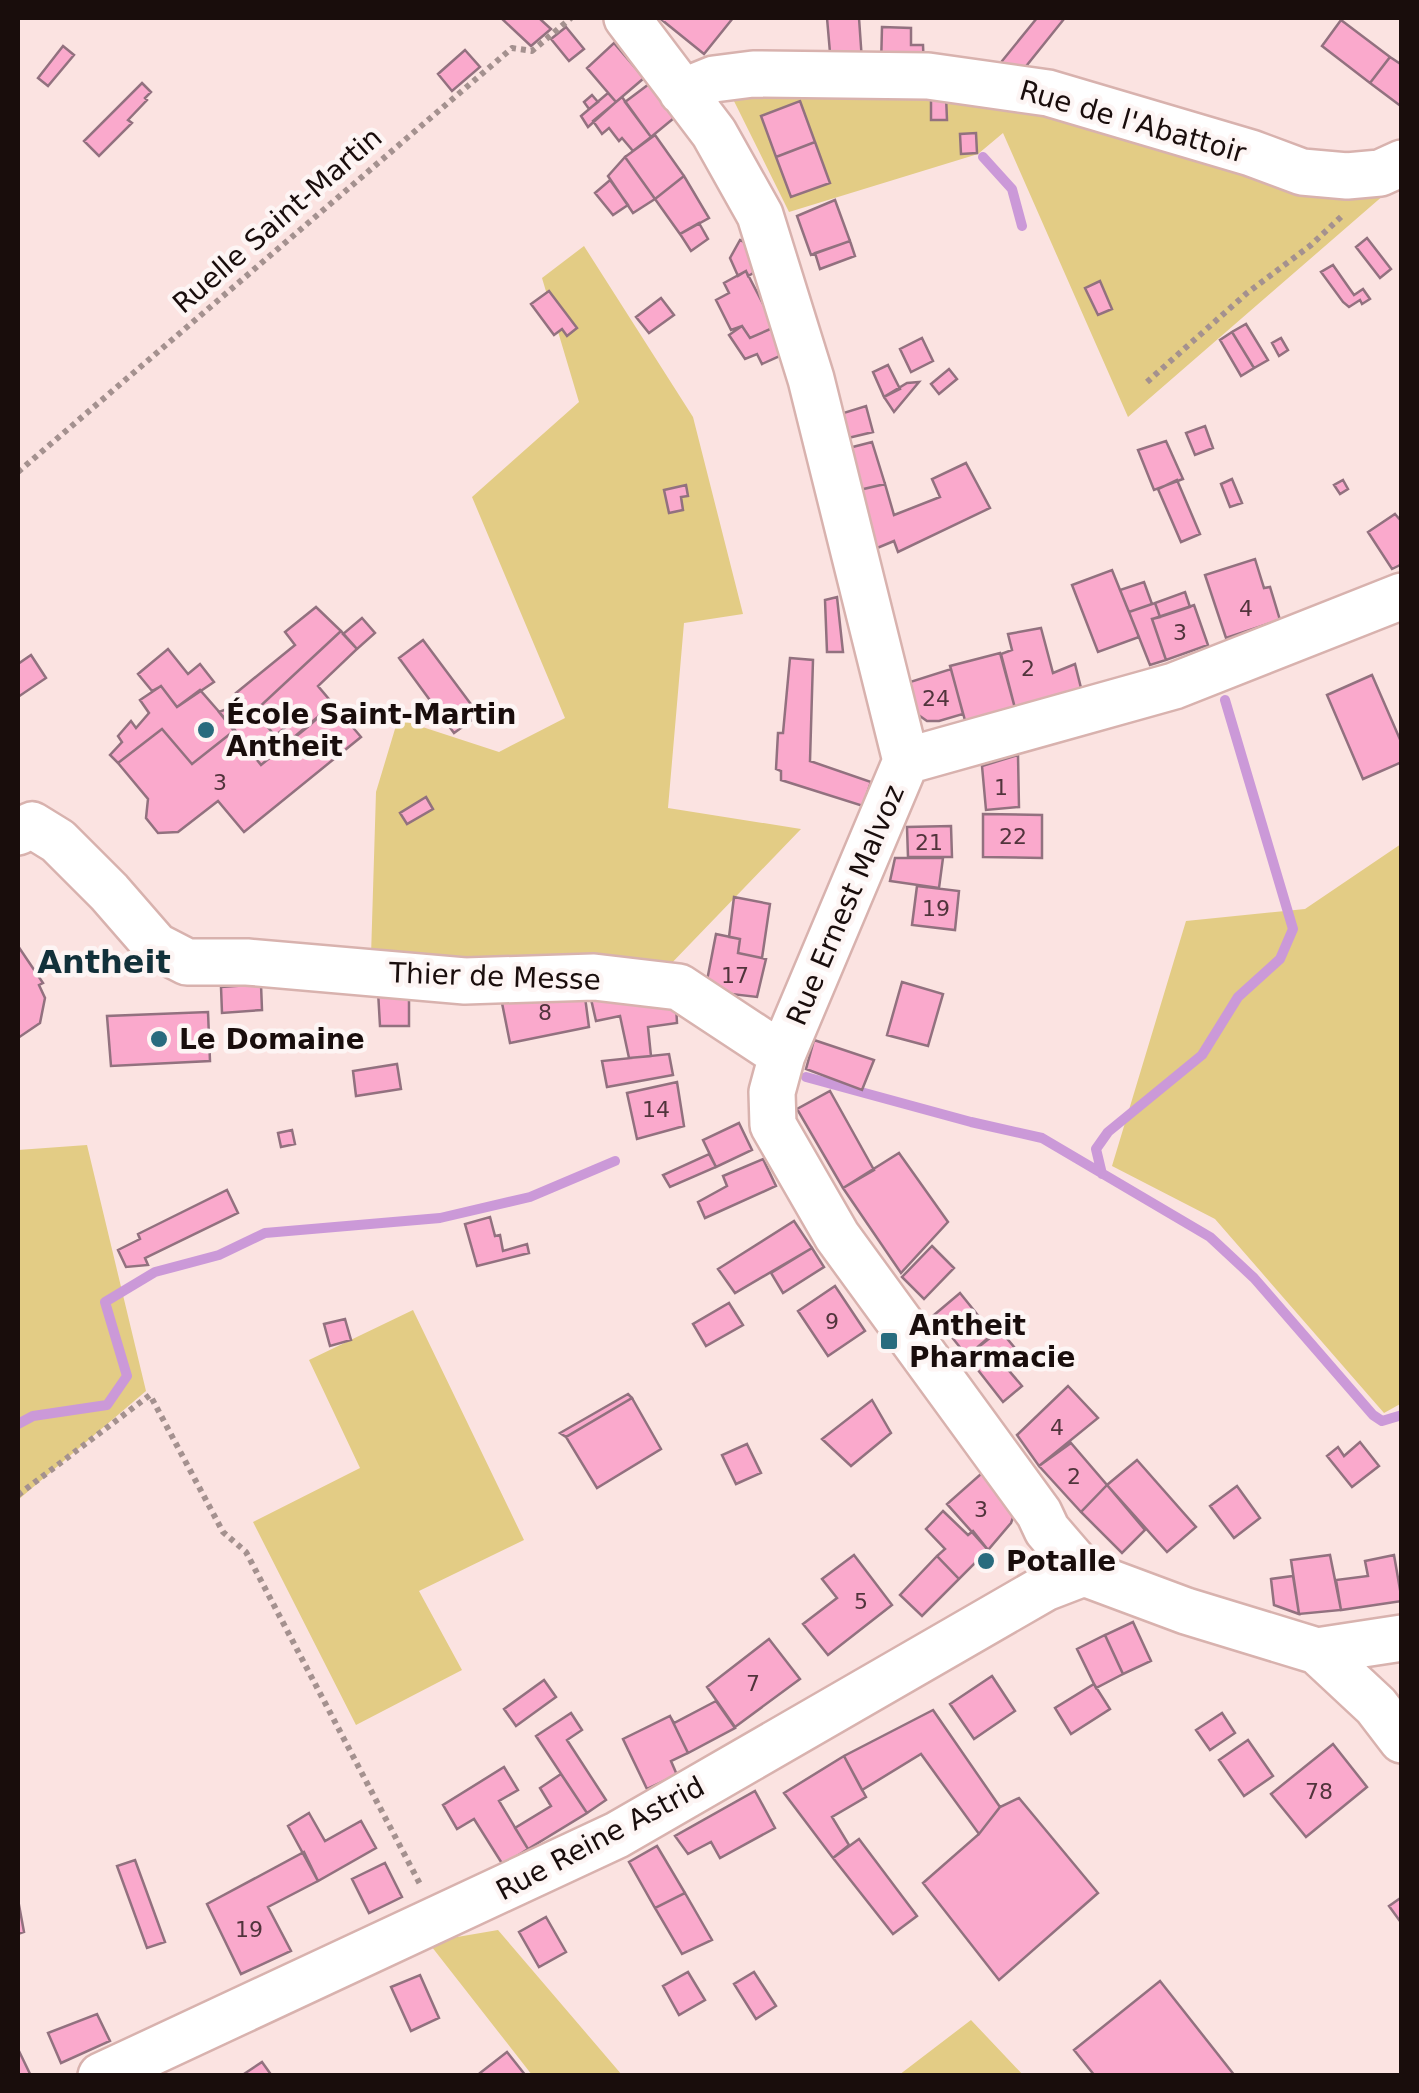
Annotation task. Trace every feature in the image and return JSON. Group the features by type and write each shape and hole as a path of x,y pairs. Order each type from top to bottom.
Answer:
{"street":[{"name":"Rue Ernest Malvoz","path":"627,18 714,134 760,214 789,299 906,762 782,1056 772,1092 773,1125 837,1236 1048,1530 1084,1573"},
{"name":"Rue de l'Abattoir","path":"682,92 714,79 753,74 928,76 1048,94 1251,152 1302,172 1347,176 1380,173 1402,163"},
{"path":"906,762 1174,686 1402,596"},
{"name":"Thier de Messe","path":"18,832 32,826 48,833 156,946 187,962 247,962 465,981 594,977 679,987 782,1056"},
{"path":"1084,1573 1186,1612 1317,1651 1402,1638"},
{"name":"Rue Reine Astrid","path":"101,2076 617,1836 1045,1588 1084,1573"},
{"path":"1317,1651 1376,1706 1402,1740"}],"path":[{"name":"Ruelle Saint-Martin","path":"18,472 512,48 532,51 571,18"},
{"path":"1146,382 1354,204"},
{"path":"18,1495 150,1395 223,1532 246,1552 439,1921"}],"shaded area":[{"path":"896,84 1400,181 1128,417 1003,133 978,154 789,212 730,93"},
{"path":"584,246 693,417 743,614 684,623 668,808 801,829 665,970 465,970 371,956 376,792 398,719 499,752 565,718 472,497 579,402 542,278"},
{"path":"1401,844 1402,1403 1384,1413 1215,1219 1112,1166 1186,921 1305,909"},
{"path":"87,1145 146,1391 18,1500 18,1150"},
{"path":"413,1310 524,1540 419,1591 462,1670 356,1725 253,1522 360,1468 309,1360"},
{"path":"498,1930 622,2075 532,2075 428,1942"},
{"path":"971,2020 1023,2075 899,2075"}],"building":[{"path":"501,18 539,18 551,29 531,46"},
{"path":"733,18 704,54 662,20"},
{"path":"827,18 859,18 862,61 831,64"},
{"path":"1037,18 1064,19 1015,80 998,66"},
{"path":"1341,20 1390,57 1370,83 1322,46"},
{"path":"566,27 584,49 569,61 551,39"},
{"path":"882,27 911,28 911,45 923,45 924,70 881,66"},
{"path":"614,43 644,78 616,102 587,68"},
{"path":"63,46 74,55 48,86 38,78"},
{"path":"465,50 480,67 452,91 438,74"},
{"path":"1390,57 1402,65 1402,107 1370,83"},
{"path":"142,83 151,92 147,100 128,120 132,123 99,156 84,141"},
{"path":"649,84 674,118 651,137 625,102"},
{"path":"608,93 616,102 588,127 581,116"},
{"path":"592,95 598,102 589,109 584,102"},
{"path":"946,96 947,120 931,120 931,97"},
{"path":"622,97 651,137 633,151 609,128 602,134 593,121"},
{"path":"800,101 815,142 776,157 761,116"},
{"path":"976,133 977,153 961,154 960,134"},
{"path":"655,135 684,176 655,199 625,157"},
{"path":"815,142 830,183 791,197 776,157"},
{"path":"625,157 655,199 633,213 608,176"},
{"path":"684,176 709,218 680,234 655,199"},
{"path":"610,180 628,205 613,215 595,193"},
{"path":"835,200 850,241 811,255 797,216"},
{"path":"699,223 708,239 691,251 680,234"},
{"path":"1367,238 1391,269 1380,278 1356,247"},
{"path":"740,240 756,247 764,267 748,276 746,271 738,276 730,258"},
{"path":"850,241 855,256 820,269 815,253"},
{"path":"1333,265 1354,295 1363,289 1370,299 1349,307 1343,302 1321,272"},
{"path":"746,271 775,327 750,338 742,326 731,330 716,300 729,293 724,283"},
{"path":"1100,281 1112,309 1098,315 1085,288"},
{"path":"549,291 577,328 567,336 562,329 554,335 531,304"},
{"path":"661,298 674,315 649,333 636,317"},
{"path":"1246,324 1268,360 1254,368 1232,332"},
{"path":"742,326 750,338 775,327 782,355 762,364 757,354 745,359 729,335"},
{"path":"1232,332 1254,368 1241,376 1220,340"},
{"path":"922,338 933,361 911,372 900,349"},
{"path":"1281,338 1288,350 1279,356 1272,343"},
{"path":"888,365 900,389 884,397 873,372"},
{"path":"949,369 957,379 939,394 931,384"},
{"path":"919,382 894,412 884,397 907,383"},
{"path":"866,406 873,432 844,439 837,415"},
{"path":"1205,426 1213,448 1195,455 1186,433"},
{"path":"1166,441 1183,479 1154,490 1138,450"},
{"path":"872,442 885,484 855,491 845,449"},
{"path":"966,463 990,508 898,552 894,541 870,551 855,491 885,484 894,515 940,497 932,479"},
{"path":"1232,479 1242,503 1230,507 1221,484"},
{"path":"1177,480 1200,534 1181,542 1158,489"},
{"path":"1343,480 1348,489 1340,494 1334,485"},
{"path":"686,485 688,496 681,497 683,510 669,513 664,490"},
{"path":"1395,514 1402,522 1402,564 1392,569 1368,532"},
{"path":"1255,559 1264,588 1270,587 1280,620 1226,638 1205,575"},
{"path":"1112,570 1139,637 1098,652 1072,585"},
{"path":"1144,582 1152,604 1129,612 1120,590"},
{"path":"1185,592 1190,607 1160,617 1155,603"},
{"path":"837,597 843,652 827,652 825,600"},
{"path":"1155,603 1160,617 1152,619 1166,660 1150,665 1129,612"},
{"path":"1194,605 1208,645 1166,660 1152,619"},
{"path":"316,607 341,631 242,723 229,708 240,698 236,693 295,645 285,632"},
{"path":"362,618 375,633 357,649 343,634"},
{"path":"1041,628 1053,673 1075,664 1082,692 1016,712 1001,654 1012,650 1008,634"},
{"path":"341,631 357,649 318,686 333,704 310,725 301,714 275,736 255,711"},
{"path":"423,640 479,715 454,733 399,658"},
{"path":"168,649 188,674 200,664 214,682 177,707 161,686 152,691 138,674"},
{"path":"1000,653 1016,712 966,724 950,666"},
{"path":"31,655 46,678 18,697 18,664"},
{"path":"790,658 813,660 810,761 871,782 863,806 781,780 781,771 776,769 778,733 783,733"},
{"path":"951,669 963,714 927,721 917,714 910,682"},
{"path":"1372,675 1402,744 1402,762 1363,779 1327,695"},
{"path":"161,686 177,707 200,690 235,730 192,764 162,729 118,763 110,755 122,742 118,736 131,721 136,728 149,713 140,700"},
{"path":"333,704 361,737 244,832 218,801 178,832 158,833 146,818 148,799 118,763 162,729 192,764 235,730 261,765"},
{"path":"229,708 242,723 255,711 275,736 301,714 310,725 261,765 219,712"},
{"path":"1018,755 1019,807 986,810 982,766"},
{"path":"426,797 433,809 407,824 400,813"},
{"path":"983,814 1042,815 1042,858 983,857"},
{"path":"951,826 952,857 908,857 907,827"},
{"path":"895,858 943,858 939,888 890,881"},
{"path":"917,886 959,891 955,930 912,925"},
{"path":"734,897 770,904 762,958 738,953 740,939 729,937"},
{"path":"716,934 740,939 738,953 766,959 757,997 705,991"},
{"path":"18,946 43,983 39,985 45,998 40,1023 18,1038"},
{"path":"902,982 943,994 928,1046 887,1035"},
{"path":"261,984 262,1010 222,1013 221,987"},
{"path":"378,991 409,991 409,1026 380,1026"},
{"path":"500,993 585,997 589,1027 510,1043"},
{"path":"591,999 676,1005 677,1023 648,1027 651,1056 629,1058 620,1016 596,1021"},
{"name":"Le Domaine","path":"208,1012 210,1061 111,1066 107,1016"},
{"path":"814,1040 874,1060 862,1090 806,1069"},
{"path":"669,1054 673,1075 607,1087 602,1061"},
{"path":"397,1064 401,1089 356,1096 353,1071"},
{"path":"677,1082 684,1126 637,1139 627,1093"},
{"path":"830,1091 874,1170 843,1188 797,1109"},
{"path":"739,1123 752,1150 716,1167 703,1140"},
{"path":"292,1130 295,1144 281,1147 278,1133"},
{"path":"899,1153 948,1222 901,1273 843,1188"},
{"path":"709,1154 716,1167 670,1187 663,1175"},
{"path":"763,1159 776,1186 705,1218 698,1202 727,1186 723,1176"},
{"path":"227,1190 238,1213 145,1258 148,1265 126,1267 118,1250 140,1239 138,1234"},
{"path":"490,1217 503,1251 527,1244 529,1253 477,1266 465,1224"},
{"path":"794,1221 812,1248 735,1293 718,1269"},
{"path":"932,1246 954,1268 924,1299 902,1277"},
{"path":"812,1248 824,1267 783,1293 771,1273"},
{"path":"835,1286 865,1331 828,1356 798,1311"},
{"path":"960,1293 993,1334 967,1356 934,1315"},
{"path":"729,1303 743,1325 706,1346 693,1324"},
{"path":"345,1319 351,1340 330,1346 324,1324"},
{"path":"1000,1330 1019,1353 1005,1366 1022,1386 1003,1402 967,1356"},
{"path":"1068,1386 1098,1418 1039,1466 1017,1435"},
{"path":"628,1394 632,1398 566,1437 560,1433"},
{"path":"632,1398 661,1449 597,1488 566,1437"},
{"path":"872,1400 891,1433 851,1466 822,1439"},
{"path":"1360,1442 1379,1466 1352,1487 1327,1456 1338,1447 1344,1456"},
{"path":"1071,1443 1107,1485 1081,1512 1039,1466"},
{"path":"747,1444 761,1473 736,1484 722,1455"},
{"path":"1137,1460 1196,1527 1167,1552 1107,1485"},
{"path":"982,1473 1014,1515 988,1550 947,1504"},
{"path":"1107,1485 1145,1530 1122,1553 1081,1512"},
{"path":"1237,1486 1260,1518 1234,1538 1210,1506"},
{"path":"943,1511 968,1535 973,1531 988,1550 959,1579 937,1556 945,1549 926,1529"},
{"path":"854,1555 892,1605 828,1655 803,1624 837,1598 822,1579"},
{"path":"1330,1555 1341,1610 1299,1614 1291,1560"},
{"path":"1394,1555 1402,1601 1341,1610 1336,1580 1368,1576 1365,1561"},
{"path":"937,1556 959,1579 922,1616 900,1595"},
{"path":"1293,1576 1299,1614 1274,1605 1271,1579"},
{"path":"1133,1622 1151,1661 1123,1674 1105,1635"},
{"path":"1105,1635 1123,1674 1096,1688 1077,1649"},
{"path":"769,1639 800,1679 735,1727 707,1687"},
{"path":"992,1676 1015,1711 974,1739 950,1704"},
{"path":"544,1680 556,1697 516,1726 504,1709"},
{"path":"1094,1684 1110,1709 1071,1734 1055,1708"},
{"path":"716,1701 735,1728 688,1753 670,1716 674,1723"},
{"path":"933,1710 1000,1807 979,1834 921,1754 862,1790 844,1756"},
{"path":"571,1713 582,1730 567,1740 606,1800 587,1813 536,1736"},
{"path":"1222,1713 1235,1733 1210,1750 1196,1730"},
{"path":"670,1716 688,1753 671,1761 677,1775 647,1789 623,1739"},
{"path":"1248,1740 1273,1776 1244,1796 1219,1760"},
{"path":"1333,1744 1367,1787 1306,1837 1271,1794"},
{"path":"844,1756 866,1797 832,1817 849,1845 833,1858 784,1793"},
{"path":"504,1767 518,1790 499,1801 528,1849 503,1865 474,1819 457,1829 443,1805"},
{"path":"561,1774 587,1813 528,1849 515,1828 551,1806 540,1788"},
{"path":"755,1791 775,1828 720,1858 711,1842 688,1854 675,1836"},
{"path":"1019,1798 1098,1893 999,1980 923,1883 979,1834 1000,1807"},
{"path":"309,1813 325,1841 361,1821 376,1848 318,1881 288,1826"},
{"path":"859,1839 917,1916 893,1934 833,1858"},
{"path":"657,1846 685,1893 655,1908 629,1862"},
{"path":"304,1852 318,1881 268,1907 291,1951 241,1974 207,1904"},
{"path":"135,1860 165,1942 147,1948 117,1866"},
{"path":"385,1863 402,1897 369,1913 352,1879"},
{"path":"685,1893 712,1940 682,1954 655,1908"},
{"path":"1402,1897 1402,1924 1389,1906"},
{"path":"18,1905 24,1932 18,1934"},
{"path":"546,1917 566,1952 539,1967 519,1932"},
{"path":"688,1972 705,2000 679,2015 663,1986"},
{"path":"754,1972 776,2006 756,2019 734,1984"},
{"path":"420,1975 439,2018 411,2031 391,1987"},
{"path":"1160,1981 1235,2076 1095,2076 1074,2050"},
{"path":"97,2014 110,2041 61,2063 48,2033"},
{"path":"18,2049 31,2076 18,2076"},
{"path":"507,2052 526,2076 482,2076 480,2073"},
{"path":"262,2062 272,2076 241,2076"}],"waterway":[{"path":"983,157 1012,189 1022,226"},
{"path":"1102,1174 1096,1149 1108,1132 1202,1055 1238,997 1280,959 1293,929 1225,700"},
{"path":"806,1077 1042,1138 1210,1237 1254,1278 1373,1415 1382,1421 1402,1415"},
{"path":"18,1424 33,1416 107,1405 127,1376 105,1302 155,1272 219,1255 265,1233 440,1218 530,1197 615,1161"}],"place":[{"name":"École Saint-Martin Antheit","path":"206,730"},
{"name":"Le Domaine","path":"159,1039"},
{"name":"Antheit Pharmacie","path":"889,1341"},
{"name":"Potalle","path":"986,1561"}],"district":[{"name":"Antheit","path":"104,962"}]}
